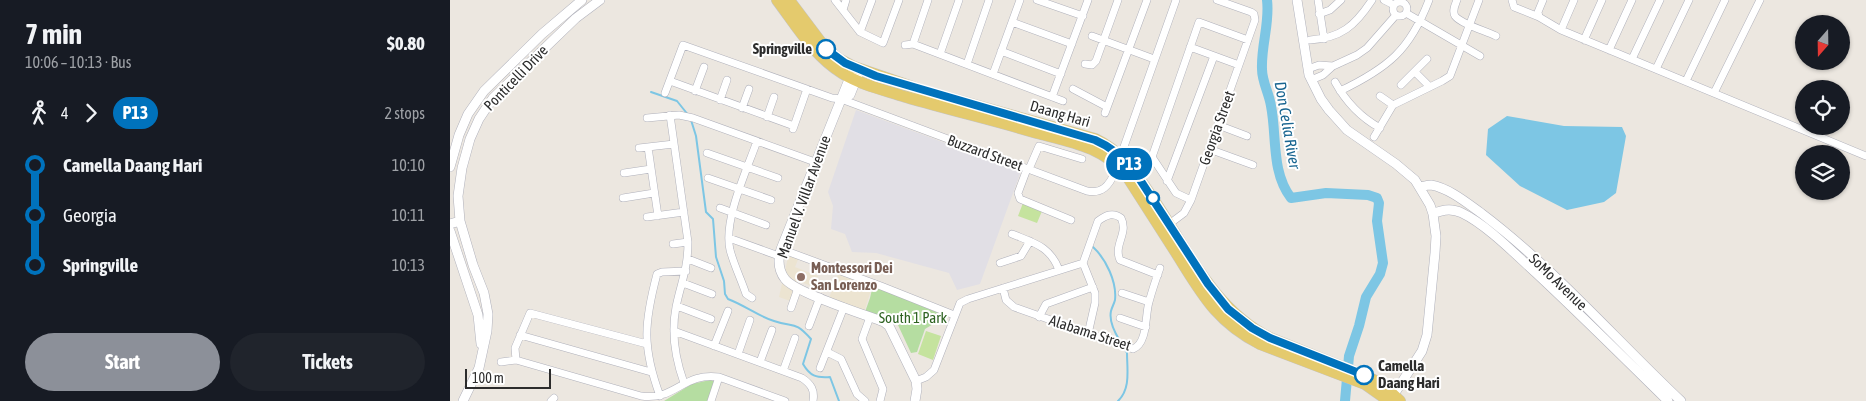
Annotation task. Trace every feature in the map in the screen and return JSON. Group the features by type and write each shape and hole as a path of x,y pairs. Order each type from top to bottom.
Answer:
{"main road":[{"name":"Daang Hari","path":"777,0 792,4 825,60 855,74 921,90 1008,119 1095,140 1133,169 1165,227 1211,289 1236,316 1256,331 1270,338 1337,369 1378,382 1391,397"}],"street":[{"name":"Ponticelli Drive","path":"450,167 459,135 468,114 484,91 542,34 582,0"},
{"name":"Ponticelli Drive","path":"466,400 478,368 487,331 488,314 484,293 472,265 460,221 458,196 462,168 478,119 493,98 521,70 576,18 600,0"},
{"path":"835,0 860,32 883,43 899,0"},
{"path":"843,10 846,0"},
{"path":"860,32 872,0"},
{"path":"913,44 928,0"},
{"path":"940,54 959,0"},
{"path":"967,64 989,0"},
{"path":"993,74 1020,0"},
{"path":"1037,0 1083,16"},
{"path":"1052,96 1088,0"},
{"path":"1085,64 1094,64 1118,0"},
{"path":"1073,88 1106,110 1147,0"},
{"name":"Buzzard Street","path":"670,81 683,45 832,98 841,99 1087,191 1096,192 1108,185 1119,160 1176,0"},
{"path":"1218,0 1232,2"},
{"path":"1297,0 1311,80 1329,110 1347,130 1396,164 1420,187 1433,214 1435,244 1429,326 1422,351 1391,397"},
{"path":"1318,0 1324,39"},
{"path":"1319,14 1330,10 1341,0"},
{"path":"1310,40 1324,39 1340,33 1355,23 1372,0"},
{"path":"1384,0 1394,4 1403,1 1406,13"},
{"path":"1340,91 1366,79 1386,65 1410,39 1421,22 1429,0"},
{"path":"1457,0 1453,10 1455,16 1470,25 1496,36"},
{"path":"1374,137 1393,105 1450,76 1478,0"},
{"path":"1512,0 1514,6 1539,17 1560,30 1866,156"},
{"path":"1539,17 1538,12 1543,0"},
{"path":"1560,30 1574,0"},
{"path":"1584,40 1602,0"},
{"path":"1609,50 1632,0"},
{"path":"1632,59 1660,0"},
{"path":"1656,69 1689,0"},
{"path":"1686,81 1725,0"},
{"path":"1714,93 1760,0"},
{"name":"Georgia Street","path":"1165,227 1184,213 1190,200 1255,20 1254,14 1232,2"},
{"path":"1394,4 1392,10 1396,15 1401,16 1406,13"},
{"path":"1406,13 1480,56"},
{"path":"1311,80 1323,75 1333,66 1357,55 1367,48 1396,15"},
{"path":"1012,22 1072,44"},
{"path":"1190,200 1178,196 1152,158 1199,22 1248,40"},
{"path":"1092,36 1154,59"},
{"path":"904,45 913,44 1063,100"},
{"path":"1190,47 1239,66"},
{"path":"1001,51 1061,74"},
{"path":"1167,181 1214,56"},
{"path":"1401,85 1427,59"},
{"path":"1308,69 1319,65 1333,66"},
{"path":"696,91 704,67"},
{"path":"1415,72 1430,87"},
{"name":"Manuel V. Villar Avenue","path":"855,74 841,99 815,162 780,253 779,264 784,278 798,288 884,322 892,330 916,381 918,389 916,401"},
{"path":"720,100 727,80"},
{"path":"665,93 670,81 793,128 807,89"},
{"path":"1335,82 1357,112 1380,128"},
{"path":"742,108 749,89"},
{"path":"1380,96 1393,105"},
{"path":"767,117 774,97"},
{"path":"646,118 682,115 815,162"},
{"path":"670,116 688,242 688,259 676,306 674,331 676,359 684,383"},
{"path":"1218,125 1247,136"},
{"path":"752,298 746,294 730,249 729,225 757,142"},
{"path":"639,148 674,144"},
{"path":"1071,220 1020,199 1018,194 1039,146 1082,159"},
{"path":"648,147 658,216"},
{"path":"1209,149 1254,165"},
{"path":"707,153 778,178"},
{"path":"624,173 651,169"},
{"path":"708,178 771,200"},
{"name":"SoMo Avenue","path":"1420,187 1430,185 1449,193 1501,229 1560,283 1681,401"},
{"path":"623,198 654,193"},
{"path":"720,208 766,225"},
{"name":"SoMo Avenue","path":"1433,214 1443,209 1454,210 1466,215 1478,224 1522,260 1668,401"},
{"path":"647,217 684,212"},
{"name":"Alabama Street","path":"1003,288 1006,300 1011,306 1131,349 1138,347 1146,327 1149,302 1159,272 1120,260 1117,252 1124,228 1121,218 1108,215 1098,220 1082,263"},
{"path":"450,224 460,221"},
{"name":"Ponticelli Drive","path":"450,231 478,315 482,350"},
{"path":"1012,234 1049,252 1055,260 1058,270"},
{"path":"729,238 882,286 954,316"},
{"path":"673,244 688,242"},
{"path":"1000,263 1021,256 1030,242"},
{"path":"688,259 711,268"},
{"path":"916,381 926,377 934,370 958,306 964,301 1082,263 1093,287 1095,297 1088,334"},
{"path":"660,396 646,344 649,305 657,274 686,271"},
{"path":"683,283 712,294"},
{"path":"1040,316 1046,304 1093,287"},
{"path":"790,308 798,288"},
{"path":"1122,293 1149,302"},
{"path":"809,326 820,297"},
{"path":"676,306 711,319"},
{"path":"820,368 844,307"},
{"path":"714,346 728,311"},
{"path":"516,360 515,348 530,313 646,344"},
{"path":"870,316 862,339 883,389 880,401"},
{"path":"1120,318 1146,327"},
{"path":"738,354 750,320"},
{"path":"760,362 772,330"},
{"path":"674,331 760,362 808,382 814,392 814,401"},
{"path":"520,335 652,372"},
{"path":"783,371 795,338"},
{"path":"827,352 841,359 857,394 865,401"},
{"path":"501,362 516,360 651,398 669,393 684,383 702,377 719,378 785,401"},
{"path":"711,401 719,378"}],"shaded area":[{"path":"856,110 1021,171 980,284 957,290 949,273 876,253 852,252 845,234 831,229 833,206 828,192"},
{"name":"Montessori Dei San Lorenzo","path":"789,253 799,257 795,267 818,276 814,287 798,281 790,301 779,297"},
{"path":"839,272 873,284 864,312 829,298"}],"green space":[{"path":"1023,203 1042,211 1037,223 1018,216"},
{"name":"South 1 Park","path":"873,285 941,313 935,323 925,329 917,352 911,353 898,325 888,319 865,312"},
{"path":"926,331 941,336 933,360 918,354"},
{"path":"710,380 716,382 709,401 664,401 692,384"}],"water":[{"path":"1507,116 1564,126 1622,127 1626,136 1616,193 1604,202 1567,210 1520,186 1486,155 1488,129"}],"waterway":[{"name":"Don Celia River","path":"1267,0 1268,9 1262,74 1273,118 1277,165 1285,188 1291,198 1326,193 1368,195 1377,198 1379,203 1377,221 1383,263 1380,274 1366,297 1349,356 1345,401"},
{"path":"651,92 677,101 689,116"},
{"path":"691,120 696,136 706,212 713,219 716,257 724,281 725,294 728,299 768,319 801,329 811,339 803,364 814,375 830,377 839,401"},
{"path":"1093,247 1110,271 1115,293 1111,318 1114,330 1120,341"},
{"path":"1118,401 1127,385 1127,353 1125,349"}],"bus line":[{"name":"P13","path":"826,49 845,63 876,76 1095,140 1113,149 1133,169 1208,284 1228,309 1256,331 1270,338 1364,375"}],"place":[{"name":"Springville","path":"826,49"},
{"name":"Montessori Dei San Lorenzo","path":"801,277"},
{"name":"Camella Daang Hari","path":"1364,375"}]}
